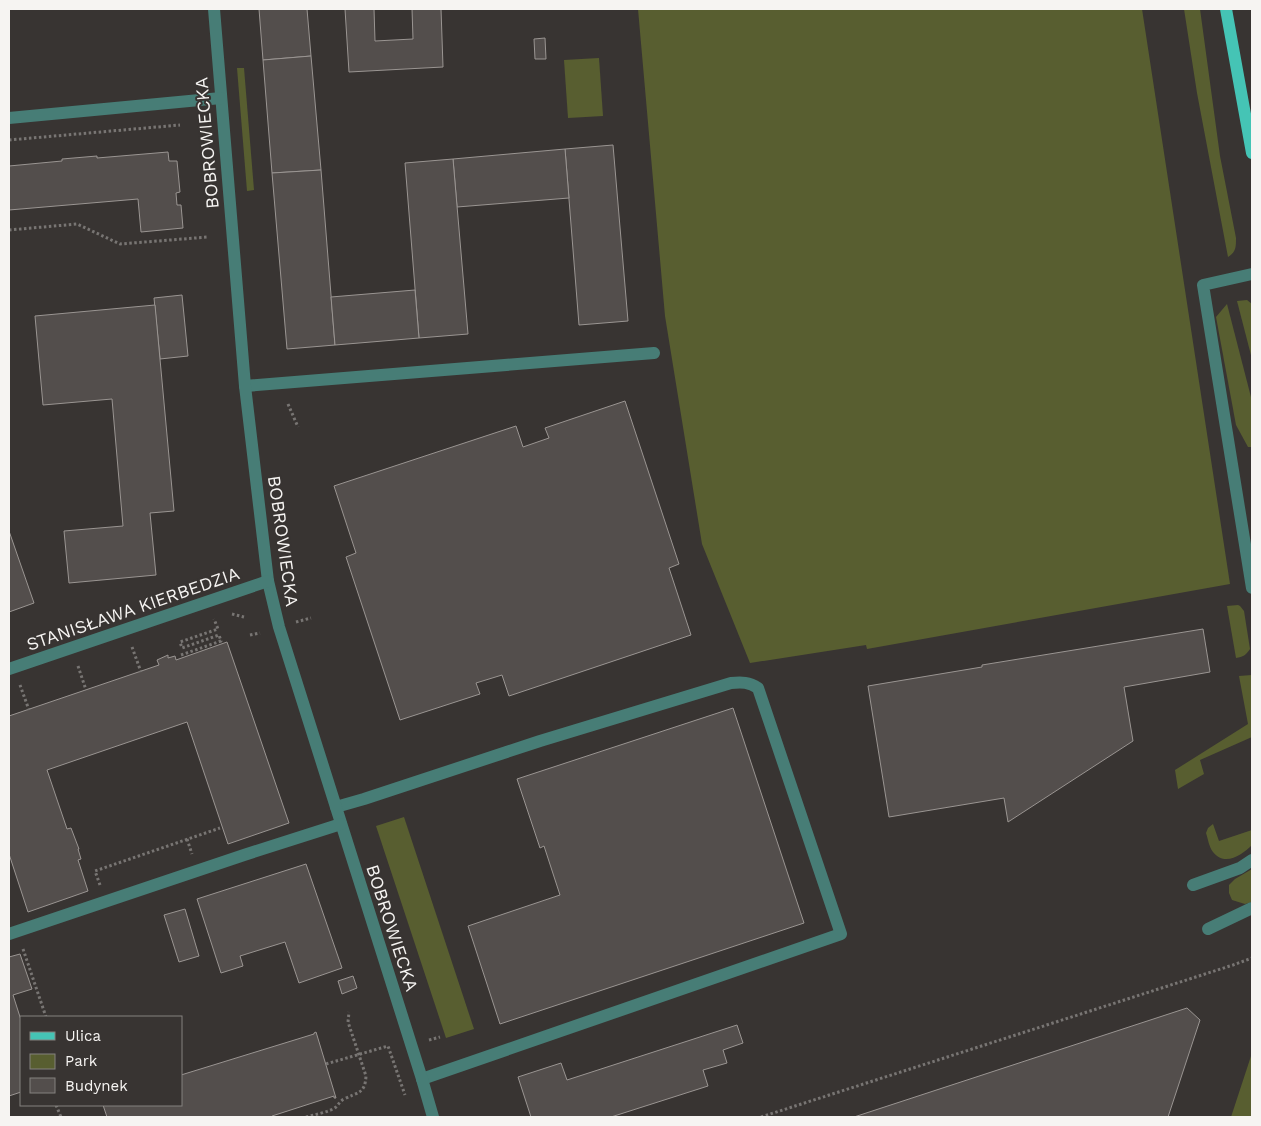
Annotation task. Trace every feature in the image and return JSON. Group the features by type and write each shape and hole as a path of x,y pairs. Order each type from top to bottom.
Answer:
{"main road":[{"path":"1226,9 1252,153"}],"street":[{"name":"BOBROWIECKA","path":"214,9 245,386 268,581 279,627 433,1117"},
{"path":"9,118 221,98"},
{"path":"1252,274 1203,285 1252,588"},
{"path":"245,386 654,353"},
{"name":"STANISŁAWA KIERBEDZIA","path":"9,669 268,581"},
{"path":"336,807 540,740 731,684 743,682 752,684 758,688 841,934 422,1079"},
{"path":"9,934 342,824"},
{"path":"1193,885 1240,868 1252,860"},
{"path":"1208,929 1252,908"}],"path":[{"path":"9,140 180,124"},
{"path":"9,230 77,224 120,244 208,237"},
{"path":"288,404 298,427"},
{"path":"295,622 311,618"},
{"path":"181,655 221,641 219,635 182,648 180,642 218,629 214,619"},
{"path":"250,636 260,633"},
{"path":"132,646 141,672"},
{"path":"77,665 86,690"},
{"path":"20,685 29,710"},
{"path":"102,892 95,871 220,828"},
{"path":"22,945 46,1016"},
{"path":"761,1117 1252,958"},
{"path":"306,1117 335,1108 341,1100 363,1090 365,1085 366,1076 348,1022 348,1012"},
{"path":"326,1064 388,1046 405,1096"}],"green space":[{"path":"638,9 1142,9 1230,584 867,649 866,645 750,663 702,544 665,316"},
{"path":"1184,9 1200,9 1220,156 1236,238 1235,249 1228,257 1197,93"},
{"path":"599,58 603,116 568,118 564,60"},
{"path":"237,68 244,68 254,190 247,191"},
{"path":"1247,300 1252,304 1252,359 1237,301"},
{"path":"1227,304 1252,401 1252,447 1248,447 1236,425 1216,317"},
{"path":"1238,605 1244,611 1250,649 1241,657 1236,658 1227,606"},
{"path":"1252,675 1252,737 1200,760 1204,774 1178,789 1175,770 1248,724 1239,676"},
{"path":"404,817 474,1029 446,1038 376,826"},
{"path":"1213,824 1219,841 1252,830 1252,845 1238,856 1223,859 1210,848 1206,833"},
{"path":"1252,869 1252,902 1245,904 1232,900 1229,893 1229,885"},
{"path":"1252,1053 1252,1117 1231,1117"}],"building":[{"path":"259,9 307,9 311,56 263,60"},
{"path":"345,9 374,9 375,41 413,39 412,9 441,9 443,67 349,72"},
{"path":"545,38 546,59 535,59 534,39"},
{"path":"311,56 321,170 272,173 263,60"},
{"path":"613,145 628,321 579,325 565,149"},
{"path":"565,149 569,198 457,207 453,159"},
{"path":"168,152 169,161 177,161 180,192 176,193 177,205 181,205 183,228 141,232 138,199 9,210 9,166 62,161 62,159"},
{"path":"453,159 468,334 419,338 405,163"},
{"path":"321,170 335,345 287,349 272,173"},
{"path":"415,290 419,338 335,345 331,297"},
{"path":"182,295 188,356 160,359 154,298"},
{"path":"155,305 174,511 150,513 156,575 69,583 64,531 123,526 112,399 43,405 35,316"},
{"path":"625,401 679,564 669,568 691,635 509,696 502,675 476,683 480,694 400,720 346,557 356,553 334,486 516,426 523,447 549,438 545,428"},
{"path":"9,531 34,603 9,612"},
{"path":"1203,629 1210,672 1124,687 1133,741 1008,822 1004,798 889,817 868,686 982,667 982,665"},
{"path":"227,642 289,823 228,844 187,722 47,770 67,829 71,828 79,849 81,859 78,860 88,891 28,912 9,854 9,716 159,665 157,660 168,655 168,658 175,656 176,660"},
{"path":"733,708 804,923 500,1024 468,926 560,895 544,846 540,848 517,779"},
{"path":"306,864 342,968 299,983 285,942 240,956 243,966 221,973 197,899"},
{"path":"185,909 199,956 179,962 164,915"},
{"path":"20,954 32,989 13,995 20,1017 20,1092 9,1096 9,957"},
{"path":"353,976 357,988 342,994 338,981"},
{"path":"1187,1008 1200,1020 1168,1117 854,1117"},
{"path":"737,1025 743,1043 723,1050 727,1063 703,1070 708,1086 611,1117 531,1117 518,1077 561,1063 567,1080"},
{"path":"316,1032 336,1098 334,1096 272,1117 107,1117 103,1106 182,1106 182,1075"}]}
